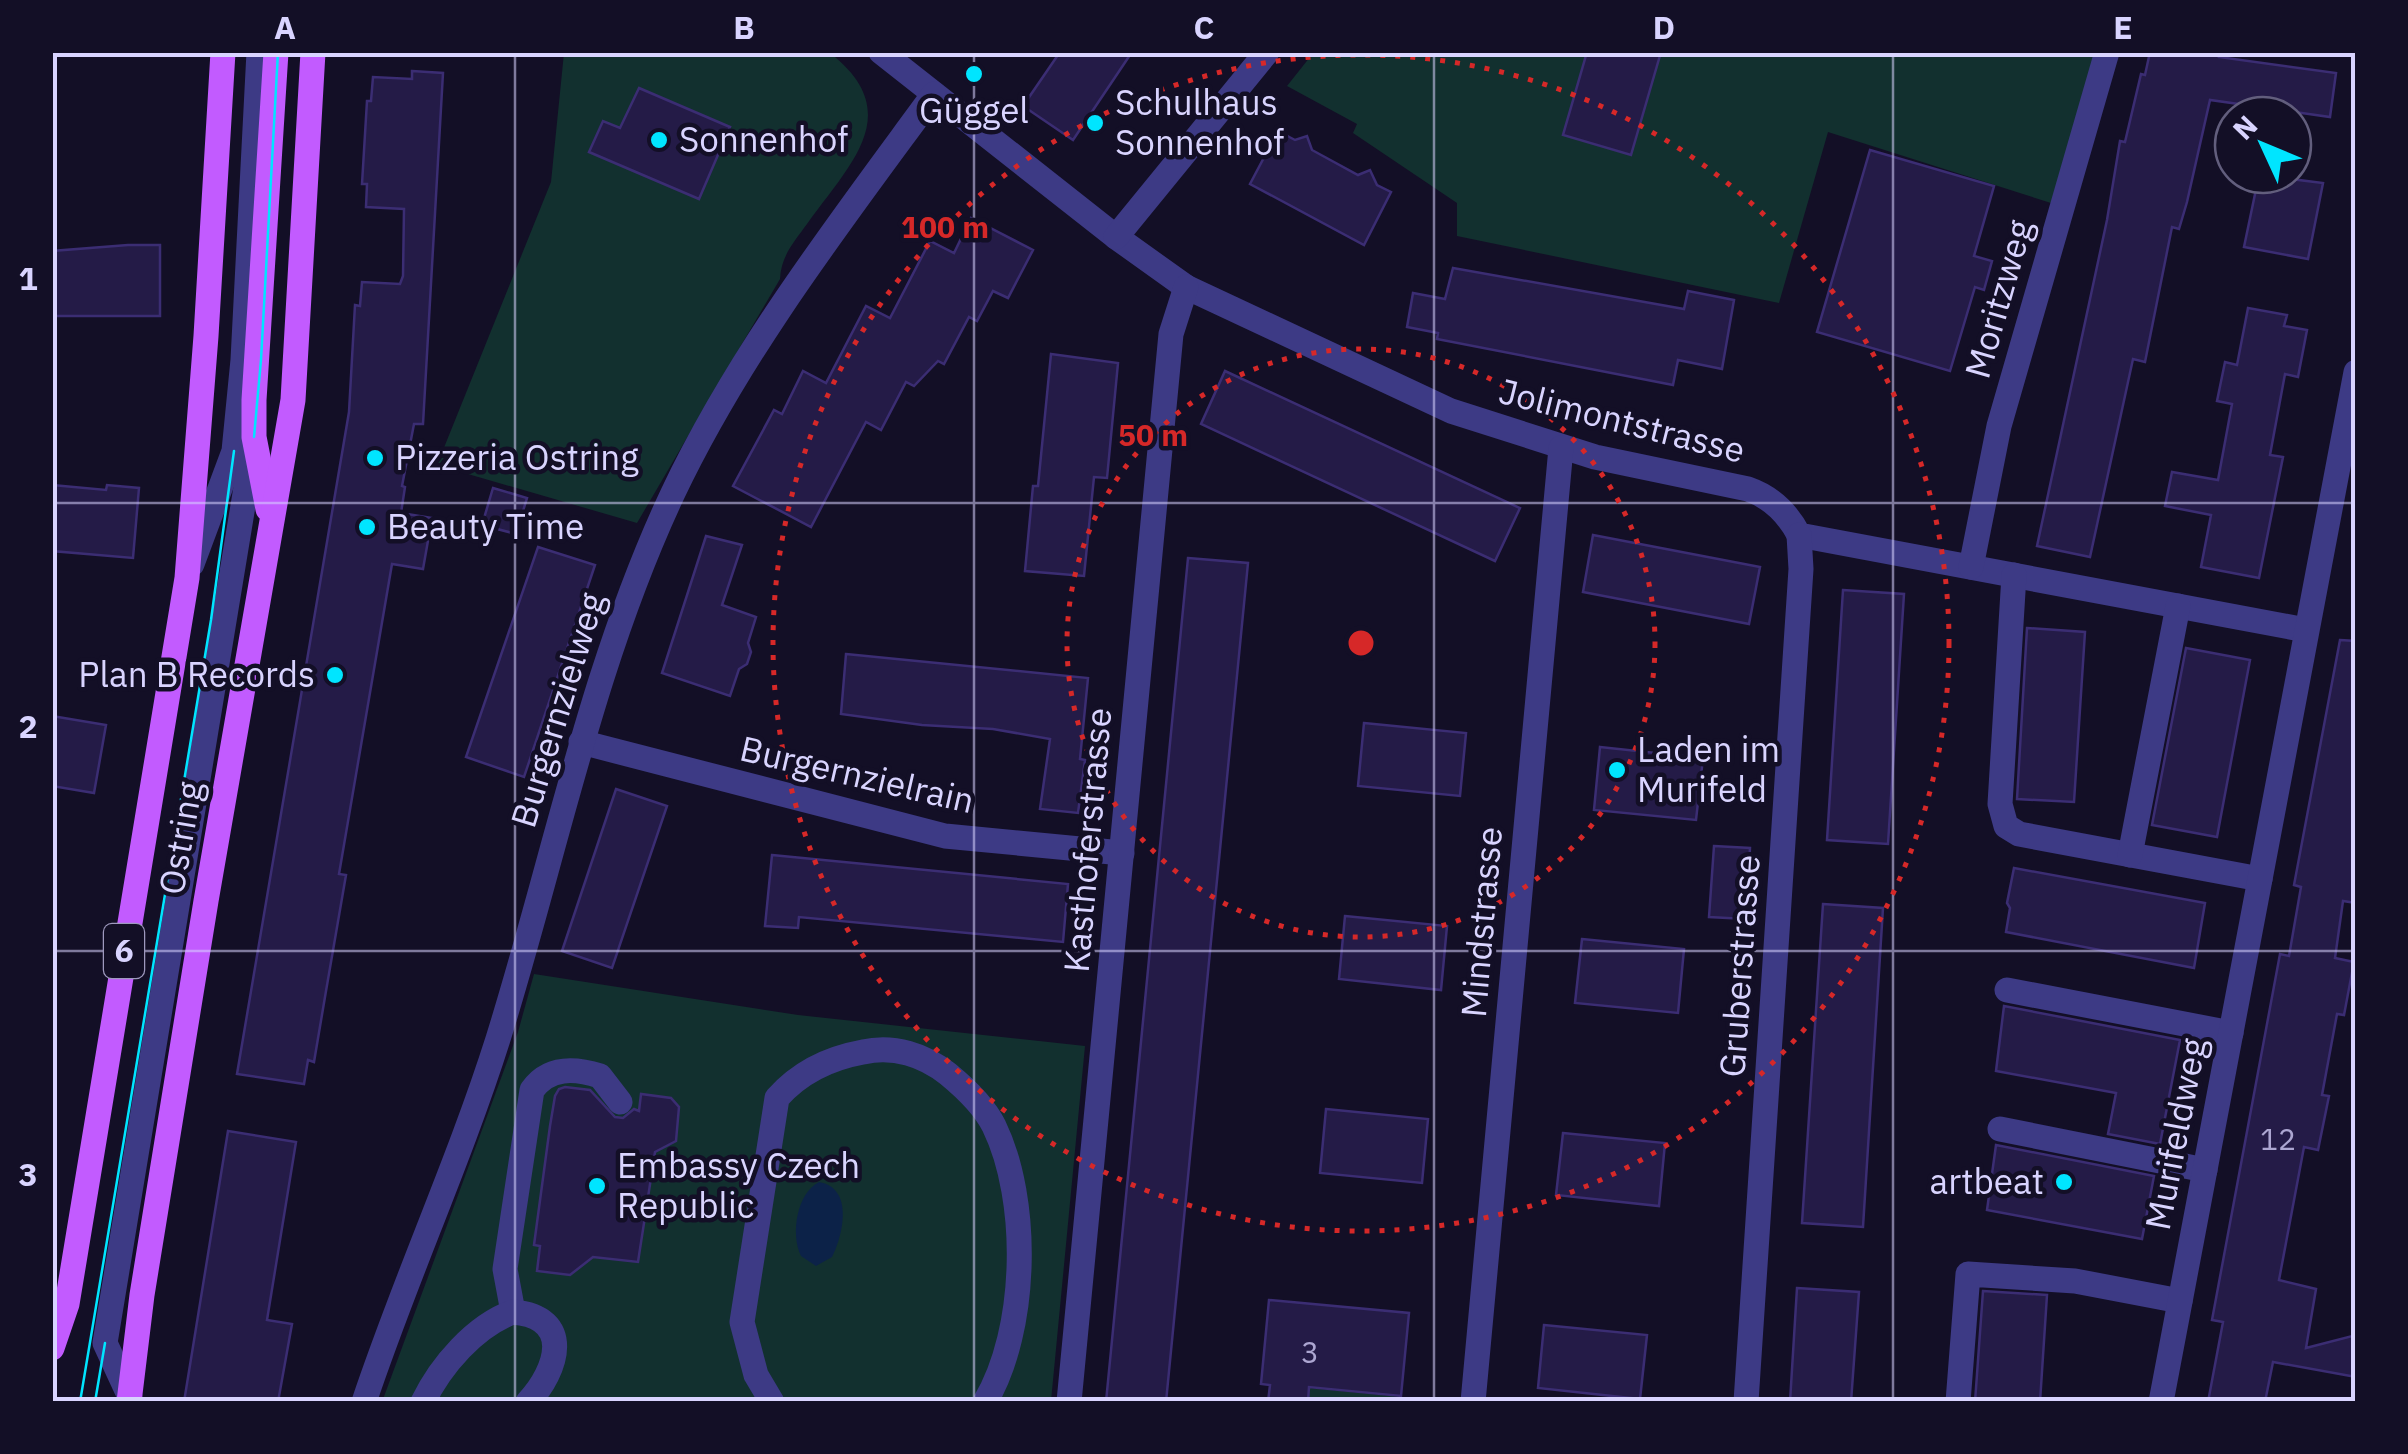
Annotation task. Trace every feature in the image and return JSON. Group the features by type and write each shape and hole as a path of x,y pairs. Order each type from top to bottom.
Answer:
{"main road":[{"name":"Ostring","path":"52,1348 67,1304 187,578 222,52"},
{"name":"Ostring","path":"271,524 244,444 276,52"},
{"name":"Ostring","path":"130,1399 145,1276 294,400 313,52"}],"street":[{"path":"130,1399 105,1343 242,521 243,360 260,52"},
{"name":"Jolimontstrasse","path":"881,52 1116,237 1186,286 1424,400 1561,448 1761,494 1778,507 1800,536"},
{"path":"1116,237 1267,52"},
{"name":"Moritzweg","path":"1971,568 1998,426 2108,52"},
{"name":"Burgernzielweg","path":"364,1402 498,1038 581,742 622,616 682,476 788,299 934,94"},
{"name":"Kasthoferstrasse","path":"1068,1402 1171,334 1186,286"},
{"name":"Murifeldweg","path":"2161,1402 2356,372"},
{"name":"Ostring","path":"187,578 244,444"},
{"name":"Mindstrasse","path":"1473,1402 1561,448"},
{"path":"1800,536 2306,630"},
{"name":"Gruberstrasse","path":"1746,1402 1802,569 1800,536"},
{"path":"2014,575 2000,804 2003,822 2014,832 2260,880"},
{"path":"2130,854 2178,606"},
{"name":"Burgernzielrain","path":"581,742 945,836 1122,852"},
{"path":"2007,990 2231,1033"},
{"path":"772,1402 756,1376 742,1322 776,1098 799,1078 831,1061 872,1050 901,1051 931,1060 978,1103 1002,1145 1015,1203 1018,1271 1010,1336 985,1402"},
{"path":"514,1312 504,1269 532,1090 548,1074 564,1070 582,1072 600,1076 620,1102"},
{"path":"2000,1130 2205,1170"},
{"path":"1958,1402 1968,1274 2075,1280 2180,1301"},
{"path":"423,1402 440,1374 468,1343 493,1322 514,1312 546,1325 556,1344 551,1372 528,1402"}],"green space":[{"path":"1314,52 2096,53 2051,203 1828,132 1779,303 1457,236 1457,203 1353,133 1357,124 1287,86"},
{"path":"564,53 830,53 853,75 865,97 868,118 864,138 853,159 789,250 780,279 637,523 437,465 551,182"},
{"path":"534,974 798,1015 1085,1046 1051,1401 382,1402 518,1032"},
{"path":"1310,1388 1412,1398 1412,1401 1308,1401"}],"water":[{"path":"819,1182 837,1193 843,1214 832,1257 816,1266 801,1256 796,1226 805,1195"}],"building":[{"path":"1060,52 1132,52 1073,140 1023,106"},
{"path":"1587,52 1661,52 1631,155 1563,135"},
{"path":"2150,52 2220,52 2219,57 2336,73 2330,117 2313,115 2313,95 2213,95 2210,100 2179,229 2172,227 2145,362 2133,359 2090,557 2037,546 2107,220 2120,141 2125,142 2141,74 2145,75"},
{"path":"412,71 443,73 423,424 414,424 401,513 432,518 423,569 392,564 339,874 346,875 314,1062 308,1060 304,1084 237,1074 349,412 355,305 360,306 362,282 400,284 403,276 404,209 366,207 367,184 362,184 367,101 371,101 373,77 412,79"},
{"name":"Sonnenhof","path":"639,88 730,127 699,199 589,152 603,121 620,128"},
{"path":"1278,131 1295,140 1307,136 1312,150 1358,175 1370,170 1377,185 1391,192 1364,245 1250,184"},
{"path":"1870,150 1994,186 1974,256 1992,261 1984,290 1975,287 1950,371 1817,332"},
{"path":"2313,182 2323,183 2308,259 2244,247 2255,195 2313,195"},
{"path":"971,218 1033,250 1008,298 993,291 977,321 969,317 944,364 938,361 914,386 906,382 881,430 866,422 811,527 733,486 774,410 782,414 803,371 826,383 866,306 890,318 930,241 954,253"},
{"path":"160,245 160,316 52,316 52,251"},
{"path":"1453,268 1684,309 1688,291 1734,300 1722,369 1678,360 1673,385 1437,339 1438,333 1407,327 1413,293 1445,299"},
{"path":"2248,308 2287,315 2284,326 2307,330 2298,377 2285,374 2270,455 2283,457 2259,578 2201,567 2211,515 2165,506 2172,472 2218,480 2232,404 2217,401 2225,362 2237,365"},
{"path":"1051,354 1118,363 1107,478 1094,477 1084,576 1025,571"},
{"path":"1225,371 1520,508 1495,561 1201,424"},
{"path":"52,485 106,490 107,485 139,488 133,558 52,551"},
{"path":"493,488 527,498 516,534 482,525"},
{"path":"1593,535 1760,567 1749,624 1583,592"},
{"path":"706,536 742,545 722,605 756,617 748,643 751,652 747,664 739,669 730,696 662,673"},
{"path":"538,547 595,565 524,777 466,757"},
{"path":"1188,558 1248,563 1166,1402 1106,1402"},
{"path":"1843,590 1904,594 1888,844 1827,840"},
{"path":"2027,628 2085,632 2074,802 2017,799"},
{"path":"2340,640 2356,641 2356,903 2343,901 2335,958 2354,962 2344,1015 2337,1014 2322,1095 2329,1096 2318,1150 2304,1147 2279,1280 2316,1289 2306,1348 2356,1335 2356,1377 2273,1362 2265,1402 2208,1402 2223,1322 2212,1320 2280,954 2289,956 2301,887 2294,885"},
{"path":"2186,648 2250,660 2217,837 2152,825"},
{"path":"846,654 1088,678 1080,759 1085,760 1078,813 1040,809 1050,739 993,729 841,714"},
{"path":"52,716 106,725 94,793 52,786"},
{"path":"1364,723 1466,733 1460,796 1358,786"},
{"path":"1600,747 1703,758 1696,820 1594,810"},
{"path":"616,789 667,806 612,968 562,951"},
{"path":"1714,846 1750,848 1746,919 1709,917"},
{"path":"772,855 1068,884 1063,942 799,917 798,928 765,926"},
{"path":"2014,868 2205,903 2194,968 2006,932"},
{"path":"1823,904 1883,908 1863,1227 1802,1223"},
{"path":"1345,916 1447,926 1441,990 1339,979"},
{"path":"1582,939 1684,949 1678,1013 1575,1003"},
{"path":"2004,1006 2180,1040 2160,1144 2108,1134 2116,1093 1996,1071"},
{"name":"Embassy Czech Republic","path":"565,1087 590,1090 615,1117 623,1118 634,1109 639,1111 641,1094 671,1098 679,1107 676,1141 655,1152 638,1262 593,1257 570,1275 537,1271 540,1246 534,1245 550,1126 555,1096"},
{"path":"1326,1109 1428,1119 1422,1183 1320,1173"},
{"path":"228,1131 296,1142 267,1320 292,1324 278,1402 184,1402"},
{"path":"1563,1133 1665,1143 1659,1206 1556,1195"},
{"path":"1996,1145 2154,1176 2142,1239 1987,1210"},
{"path":"1797,1288 1859,1292 1851,1402 1790,1402"},
{"path":"1983,1291 2047,1295 2040,1402 1975,1402"},
{"path":"1269,1300 1409,1313 1401,1396 1309,1387 1308,1402 1268,1402 1270,1385 1261,1384"},
{"path":"1544,1325 1647,1335 1640,1399 1538,1388"}],"tram line":[{"path":"254,437 278,52"},
{"path":"80,1402 211,620 234,451"},
{"path":"95,1402 105,1343"}],"place":[{"name":"Güggel","path":"974,74"},
{"name":"Schulhaus Sonnenhof","path":"1095,123"},
{"name":"Sonnenhof","path":"659,140"},
{"name":"Pizzeria Ostring","path":"375,458"},
{"name":"Beauty Time","path":"367,527"},
{"name":"Plan B Records","path":"335,675"},
{"name":"Laden im Murifeld","path":"1617,770"},
{"name":"artbeat","path":"2064,1182"},
{"name":"Embassy Czech Republic","path":"597,1186"}]}
